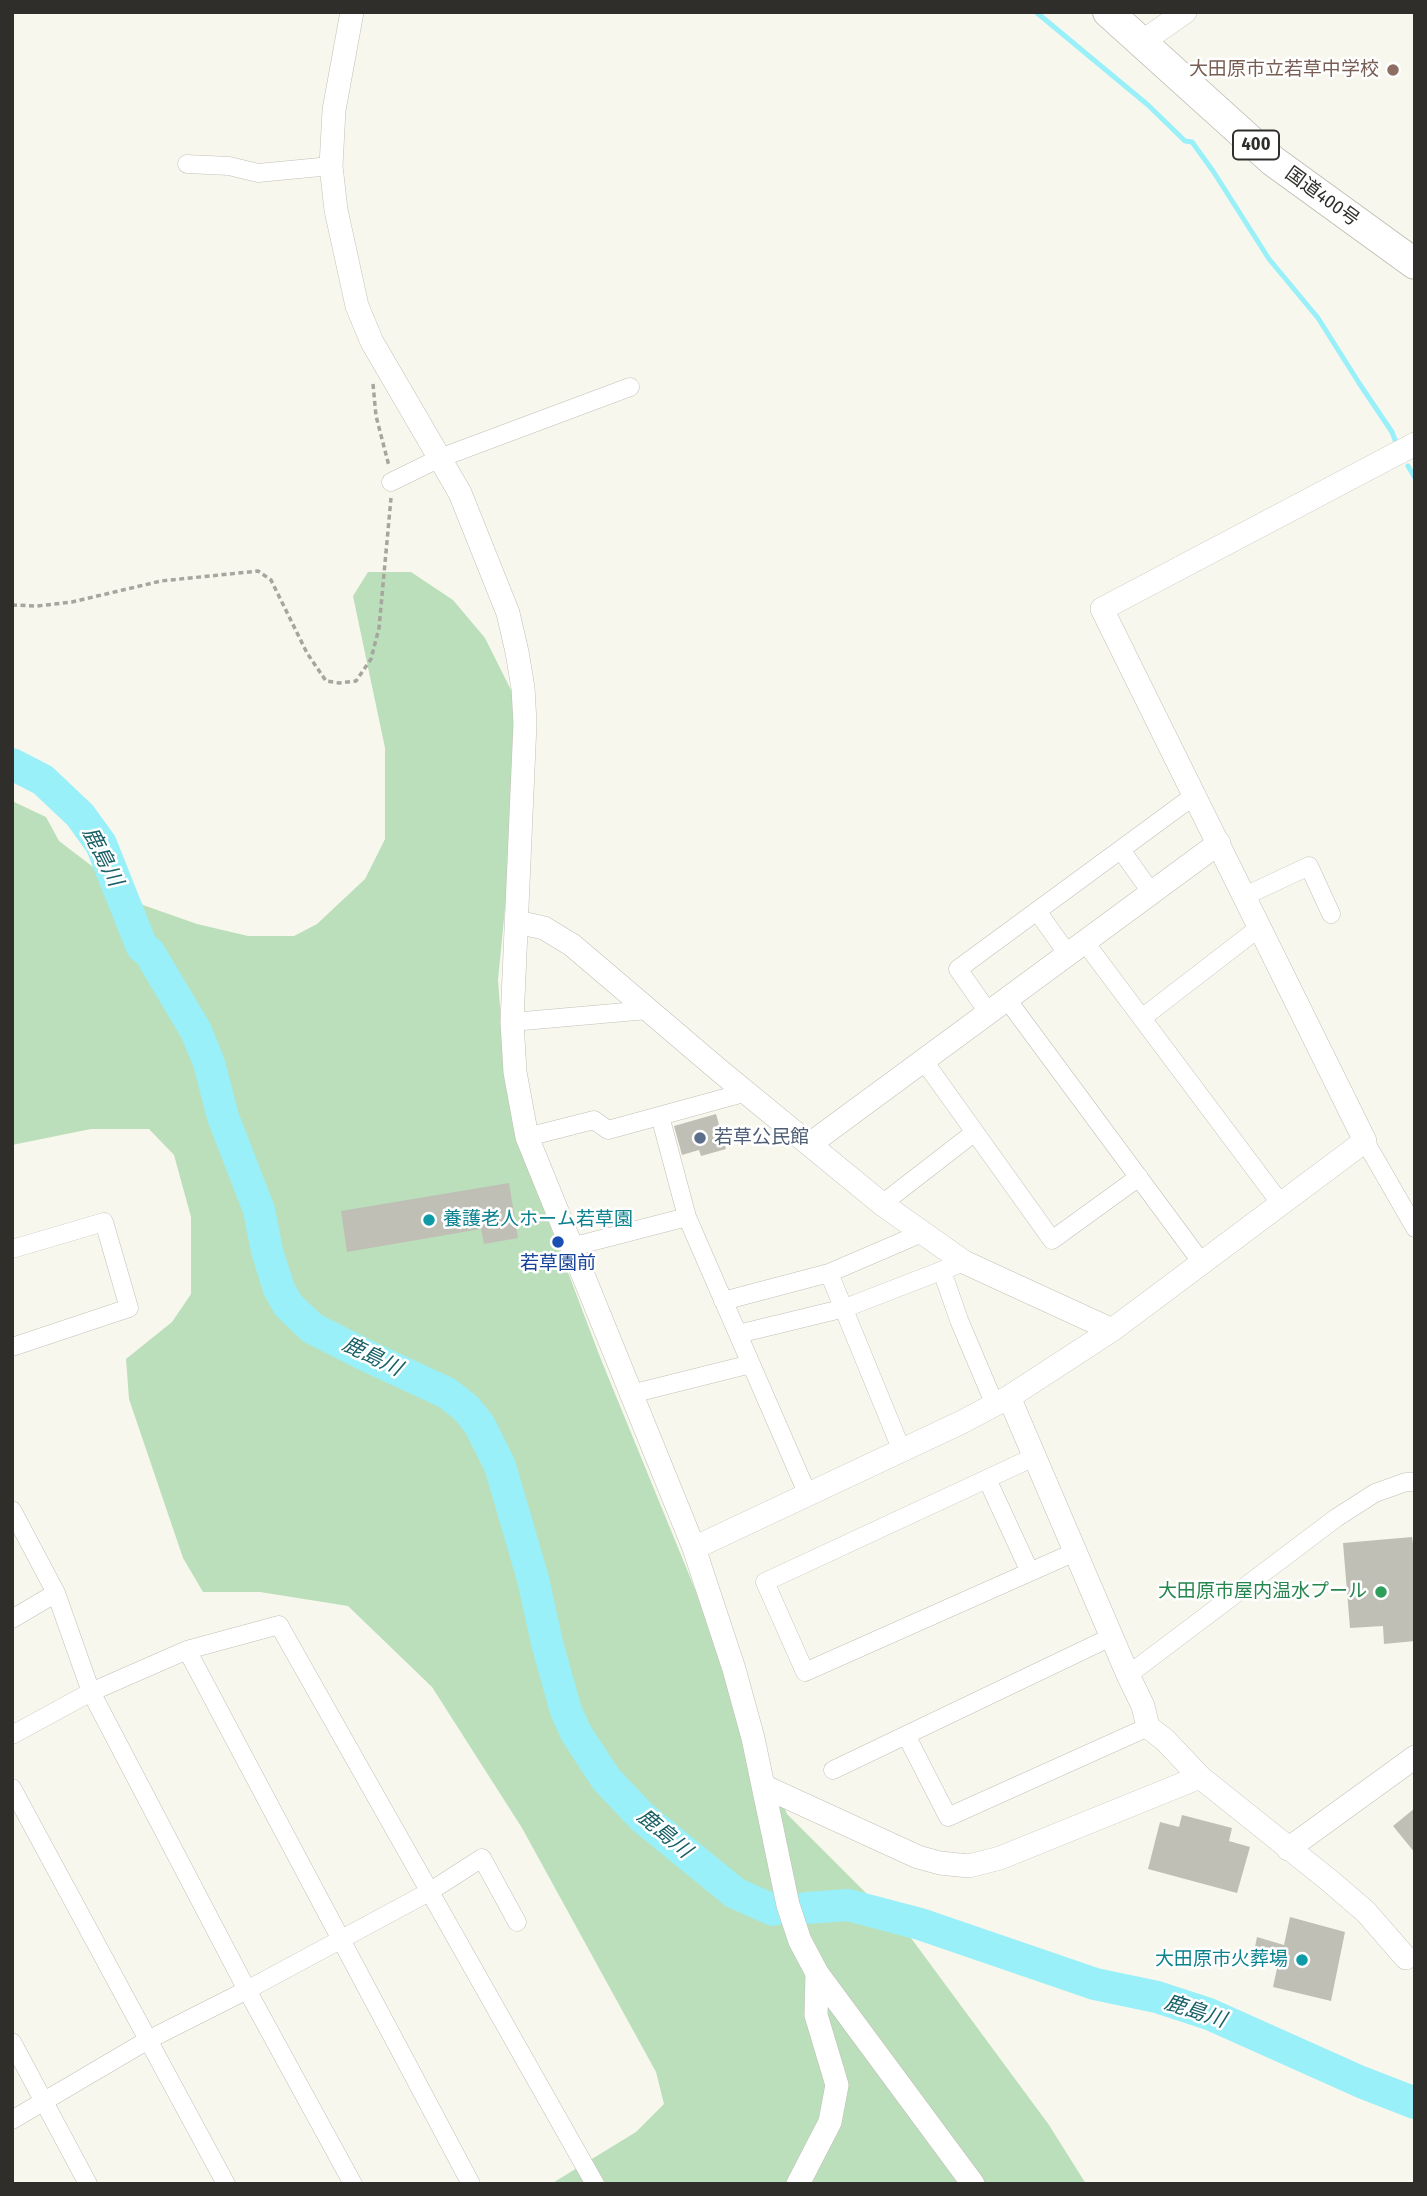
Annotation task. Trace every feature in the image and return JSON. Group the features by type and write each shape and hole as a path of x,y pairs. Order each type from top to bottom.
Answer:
{"highway":[{"name":"国道400号","path":"1108,12 1273,161 1415,264"}],"street":[{"path":"352,12 334,110 331,166 336,210 357,306 372,342 460,493 508,613 523,688 525,723 512,1022 515,1072 527,1137 694,1548 734,1669 763,1786 788,1905 800,1941 817,1973 973,2184"},
{"path":"1142,42 1185,12"},
{"path":"187,164 229,166 258,173 331,166"},
{"path":"391,482 440,458 630,387"},
{"path":"1415,444 1102,608 1365,1141 1415,1228"},
{"path":"988,1012 958,969 1195,795"},
{"path":"810,1144 1219,843"},
{"path":"1121,850 1151,892"},
{"path":"1245,896 1309,866 1331,914"},
{"path":"1037,911 1076,947 1142,1018 1281,1204"},
{"path":"517,922 544,928 572,945 882,1204 964,1262 1112,1330"},
{"path":"1142,1018 1260,927"},
{"path":"1006,998 1202,1263"},
{"path":"512,1022 648,1010"},
{"path":"925,1060 1052,1240 1139,1177"},
{"path":"527,1137 594,1119 608,1130 747,1092"},
{"path":"660,1116 687,1217 808,1495"},
{"path":"882,1204 975,1132"},
{"path":"694,1548 1002,1401 1112,1330 1365,1141"},
{"path":"571,1247 687,1217"},
{"path":"12,1249 104,1222 129,1308 12,1348"},
{"path":"723,1301 829,1273 922,1233"},
{"path":"738,1335 845,1308 964,1262"},
{"path":"942,1271 959,1320 1034,1457 1143,1706 1148,1727 1165,1740 1200,1777 1366,1912 1406,1958"},
{"path":"829,1273 902,1451"},
{"path":"631,1394 751,1364"},
{"path":"1034,1457 765,1582 805,1672 1075,1552"},
{"path":"987,1479 1030,1572"},
{"path":"1128,1675 1336,1518 1375,1493 1406,1482 1415,1482"},
{"path":"12,1510 56,1593 91,1692 247,1990 353,2184"},
{"path":"12,1619 56,1593"},
{"path":"12,1735 91,1692 187,1650 279,1625 595,2184"},
{"path":"833,1770 1111,1637"},
{"path":"187,1650 471,2184"},
{"path":"906,1735 948,1817 1148,1727"},
{"path":"1289,1849 1415,1757"},
{"path":"763,1786 918,1857 969,1866 1000,1858 1200,1777"},
{"path":"12,1788 226,2184"},
{"path":"12,2120 148,2040 429,1892 482,1858 517,1922"},
{"path":"798,2184 830,2122 837,2085 817,2015 817,1973"},
{"path":"12,2042 88,2184"}],"path":[{"path":"12,606 72,602 161,581 258,571 271,580 307,653 326,681 356,681 371,659 379,628 391,513 390,471 376,416 372,342"}],"green space":[{"path":"368,572 411,572 453,600 485,638 513,694 522,734 498,980 503,1047 532,1177 600,1357 787,1814 911,1938 1049,2125 1086,2184 551,2184 636,2132 664,2104 656,2072 522,1828 432,1687 348,1606 260,1592 203,1592 183,1558 129,1399 126,1359 172,1322 191,1294 191,1217 174,1155 149,1129 91,1129 12,1145 12,801 46,817 59,841 143,905 197,924 248,936 294,936 317,924 365,879 385,839 385,748 353,596"}],"building":[{"name":"若草公民館","path":"716,1114 726,1149 701,1156 699,1150 682,1155 674,1126"},
{"name":"養護老人ホーム若草園","path":"509,1183 518,1238 484,1244 481,1229 347,1252 341,1211"},
{"name":"大田原市屋内温水プール","path":"1412,1537 1415,1557 1415,1641 1384,1644 1383,1626 1350,1628 1343,1543"},
{"path":"1415,1808 1415,1853 1393,1826"},
{"path":"1182,1815 1232,1828 1229,1841 1250,1847 1237,1893 1148,1869 1160,1822 1179,1827"},
{"name":"大田原市火葬場","path":"1290,1917 1345,1932 1331,2001 1273,1987 1278,1964 1253,1957 1257,1937 1284,1945"}],"waterway":[{"path":"1036,12 1148,105 1185,141 1192,142 1269,259 1318,318 1392,432 1397,445"},
{"path":"1408,466 1415,478"},
{"name":"鹿島川","path":"12,764 43,780 80,815 101,844 142,947 149,952 196,1031 209,1063 223,1117 259,1210 267,1251 279,1289 288,1305 312,1328 447,1393 466,1408 479,1424 500,1466 533,1579 566,1711 576,1733 606,1779 642,1817 735,1893 773,1910"},
{"name":"鹿島川","path":"806,1908 848,1905 920,1924 1095,1984 1157,1997 1209,2014 1361,2082 1415,2103"}],"place":[{"name":"大田原市立若草中学校","path":"1393,70"},
{"name":"若草公民館","path":"700,1138"},
{"name":"養護老人ホーム若草園","path":"429,1220"},
{"name":"若草園前","path":"558,1242"},
{"name":"大田原市屋内温水プール","path":"1381,1592"},
{"name":"大田原市火葬場","path":"1302,1960"}]}
